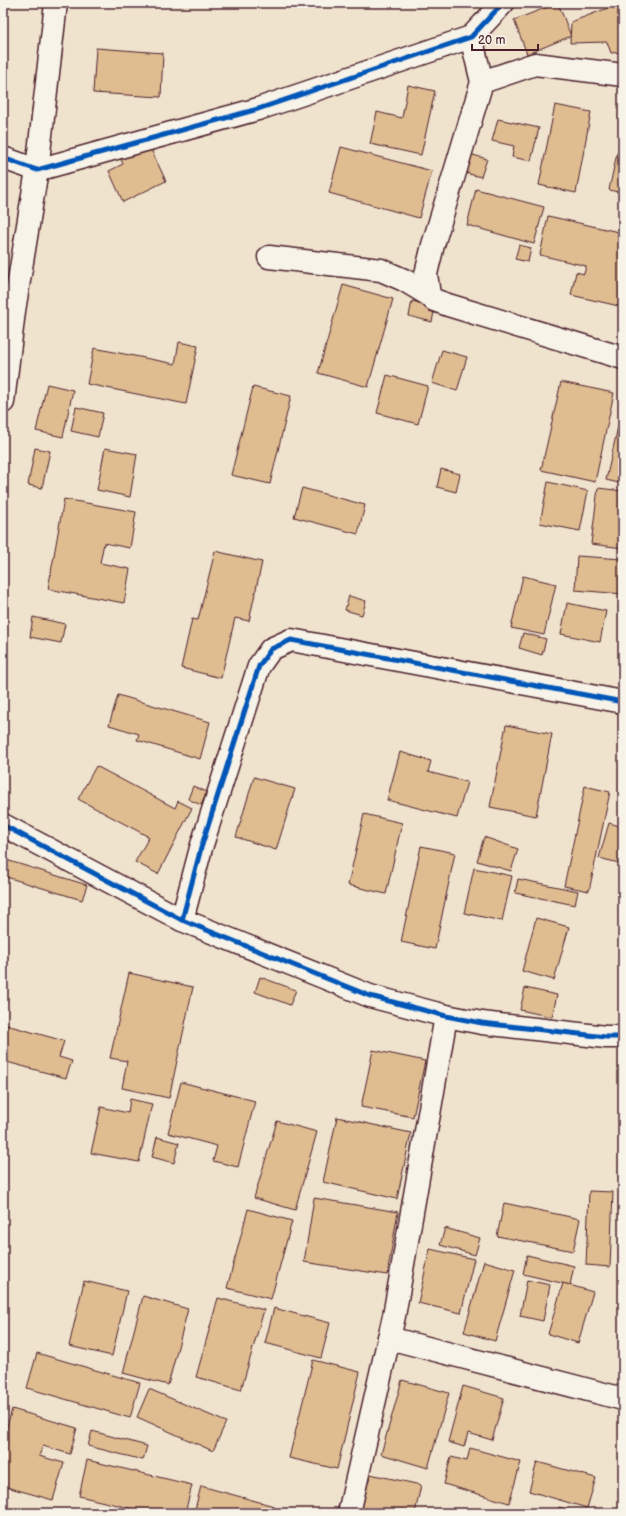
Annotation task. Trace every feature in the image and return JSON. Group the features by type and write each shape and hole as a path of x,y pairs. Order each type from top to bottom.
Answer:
{"street":[{"path":"3,402 14,312 37,170 56,3"},
{"path":"3,158 37,170 258,109 471,37 503,3"},
{"path":"429,294 426,274 433,245 482,82 471,37"},
{"path":"482,82 535,64 623,75"},
{"path":"269,257 381,270 404,280 429,294 434,300 448,306 623,358"},
{"path":"182,920 201,848 259,666 272,648 292,640 623,702"},
{"path":"3,825 182,920 370,996 446,1016 482,1023 606,1037 623,1037"},
{"path":"349,1513 394,1316 446,1016"},
{"path":"389,1338 623,1399"}],"building":[{"path":"558,3 571,36 527,54 514,20"},
{"path":"623,3 623,52 611,53 607,42 570,43 571,22"},
{"path":"96,48 163,53 161,97 93,93"},
{"path":"408,85 435,91 421,155 370,144 377,112 402,118"},
{"path":"555,105 591,112 576,193 539,185"},
{"path":"498,119 539,128 531,161 512,157 514,146 492,141"},
{"path":"147,141 166,181 123,202 109,171 123,164 119,155"},
{"path":"341,147 432,171 419,218 329,193"},
{"path":"466,153 487,159 481,177 461,172"},
{"path":"617,153 623,154 623,193 609,190"},
{"path":"476,189 544,207 534,244 467,225"},
{"path":"548,216 623,233 623,307 571,295 576,272 584,274 586,266 540,255"},
{"path":"519,245 531,248 528,262 515,259"},
{"path":"343,285 393,299 368,387 318,373"},
{"path":"412,301 435,307 432,322 409,316"},
{"path":"179,342 198,346 186,404 87,384 94,348 175,364"},
{"path":"442,350 467,357 457,391 432,383"},
{"path":"387,375 428,386 418,424 377,413"},
{"path":"561,382 614,393 595,482 541,470"},
{"path":"47,384 73,390 63,437 36,431"},
{"path":"253,387 291,396 270,484 231,475"},
{"path":"623,404 623,484 606,480"},
{"path":"76,407 103,413 98,437 71,431"},
{"path":"35,448 50,451 42,488 28,485"},
{"path":"105,448 137,454 130,497 97,490"},
{"path":"441,469 460,474 456,492 437,487"},
{"path":"548,482 588,491 580,531 540,523"},
{"path":"302,488 365,505 358,534 294,517"},
{"path":"598,488 623,491 623,548 591,544"},
{"path":"64,499 136,512 130,548 104,543 100,563 130,569 124,603 48,589"},
{"path":"215,551 262,562 249,621 235,618 221,678 181,668 192,619 198,620"},
{"path":"577,556 623,559 623,594 575,590"},
{"path":"523,576 556,584 544,635 511,628"},
{"path":"349,596 366,601 362,615 345,610"},
{"path":"567,603 606,611 600,642 561,634"},
{"path":"33,617 65,624 61,643 30,637"},
{"path":"523,633 546,639 542,655 519,648"},
{"path":"118,695 210,722 200,759 137,740 139,734 109,725"},
{"path":"506,725 552,734 536,816 490,807"},
{"path":"400,752 431,761 428,772 467,782 457,818 387,800"},
{"path":"96,766 175,808 178,801 192,808 158,874 135,862 149,837 78,799"},
{"path":"254,777 295,789 276,850 236,837"},
{"path":"193,786 207,792 201,805 188,799"},
{"path":"585,786 610,792 589,891 564,886"},
{"path":"364,814 402,823 386,894 348,885"},
{"path":"609,823 623,827 623,864 599,858"},
{"path":"484,837 518,849 511,871 477,861"},
{"path":"421,846 455,853 435,949 401,942"},
{"path":"3,859 87,885 82,900 3,876"},
{"path":"474,868 512,876 502,921 464,913"},
{"path":"518,879 578,891 575,905 515,893"},
{"path":"536,918 569,927 554,980 522,971"},
{"path":"129,973 193,987 169,1098 122,1088 127,1061 110,1058"},
{"path":"260,977 296,990 290,1005 255,992"},
{"path":"525,988 557,995 552,1017 520,1010"},
{"path":"3,1024 64,1041 59,1057 72,1061 66,1078 3,1061"},
{"path":"373,1050 425,1061 413,1117 361,1107"},
{"path":"181,1082 255,1101 238,1167 213,1161 217,1146 168,1133"},
{"path":"130,1099 152,1104 139,1162 91,1153 101,1107 128,1113"},
{"path":"337,1117 411,1133 397,1199 323,1182"},
{"path":"277,1121 317,1132 295,1210 254,1198"},
{"path":"157,1137 179,1143 174,1163 152,1157"},
{"path":"621,1185 623,1185 623,1238"},
{"path":"589,1191 613,1192 610,1267 586,1265"},
{"path":"314,1198 398,1212 387,1275 304,1262"},
{"path":"504,1203 580,1219 573,1251 497,1236"},
{"path":"248,1209 292,1221 271,1299 227,1288"},
{"path":"445,1228 480,1238 475,1255 440,1245"},
{"path":"430,1249 474,1259 461,1313 418,1303"},
{"path":"527,1255 574,1266 570,1285 523,1274"},
{"path":"484,1261 515,1270 495,1341 464,1332"},
{"path":"527,1280 550,1285 543,1321 520,1316"},
{"path":"84,1281 127,1291 112,1356 69,1346"},
{"path":"563,1283 593,1292 578,1343 548,1334"},
{"path":"143,1296 188,1309 168,1385 123,1373"},
{"path":"218,1298 264,1310 241,1390 196,1377"},
{"path":"274,1308 330,1323 321,1358 265,1343"},
{"path":"37,1353 140,1383 130,1418 27,1388"},
{"path":"313,1360 360,1372 337,1469 289,1458"},
{"path":"402,1380 449,1393 428,1468 381,1454"},
{"path":"463,1386 504,1398 492,1440 468,1433 464,1447 448,1442"},
{"path":"149,1389 226,1422 213,1451 137,1417"},
{"path":"12,1409 77,1428 70,1454 43,1446 39,1456 64,1463 53,1500 3,1486 3,1441"},
{"path":"92,1431 147,1446 143,1460 88,1446"},
{"path":"470,1448 521,1462 509,1503 444,1484 451,1457 467,1461"},
{"path":"87,1460 192,1485 185,1513 151,1513 79,1496"},
{"path":"537,1462 596,1478 587,1508 529,1491"},
{"path":"370,1474 421,1485 415,1513 361,1513"},
{"path":"201,1486 274,1506 272,1513 194,1513"},
{"path":"559,1507 579,1513 557,1513"}],"cycle path":[{"path":"3,158 37,170 258,109 471,37 503,3"},
{"path":"182,920 201,848 259,666 271,649 291,640 623,702"},
{"path":"3,825 182,920 370,996 446,1016 482,1023 606,1037 623,1037"}]}
